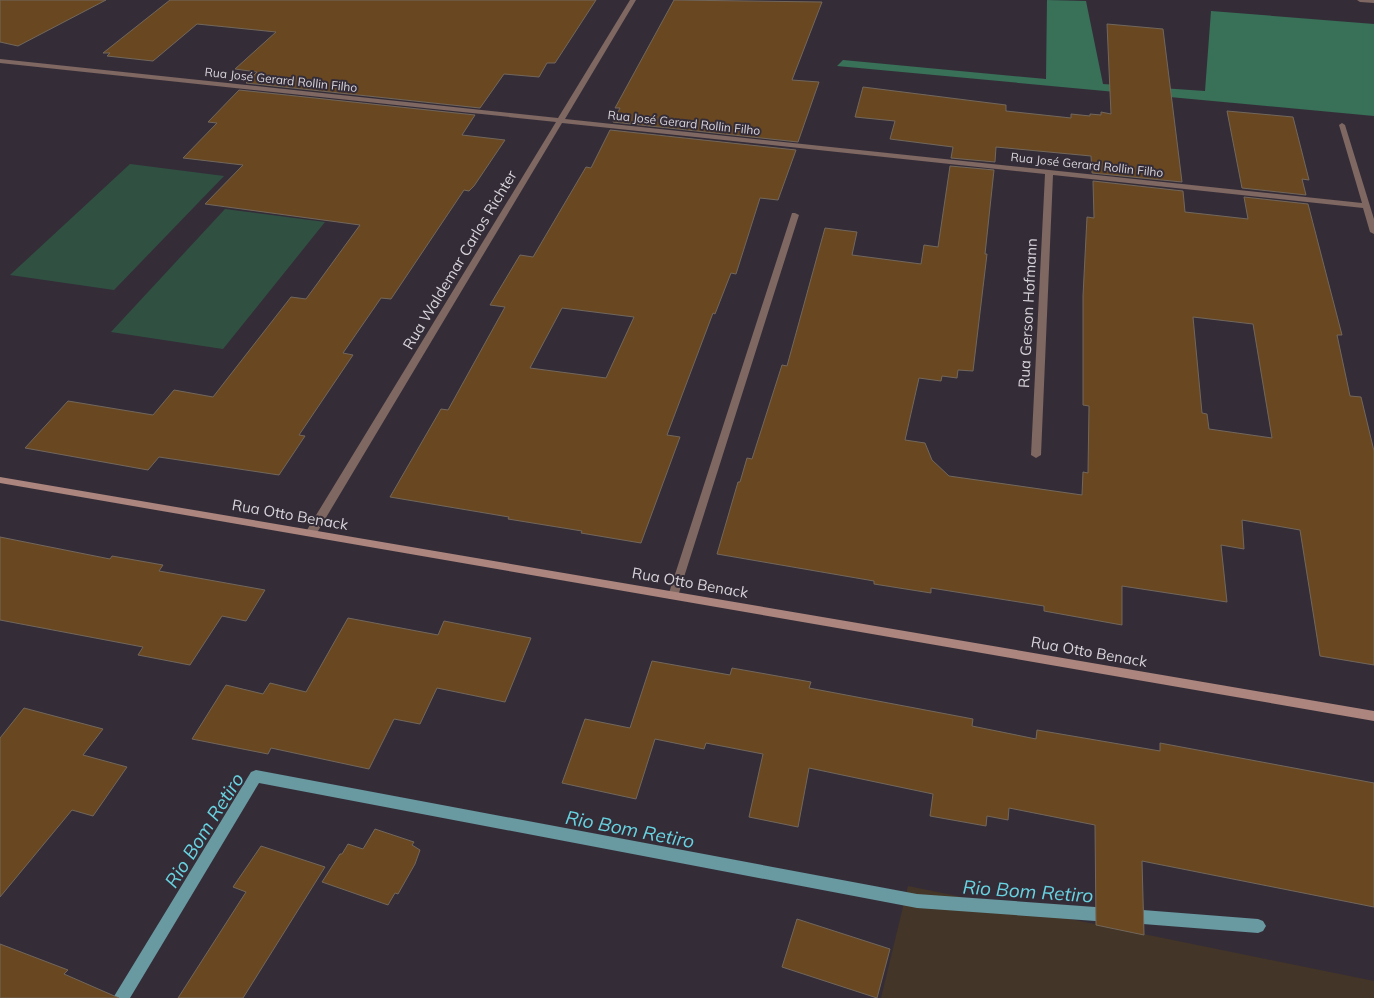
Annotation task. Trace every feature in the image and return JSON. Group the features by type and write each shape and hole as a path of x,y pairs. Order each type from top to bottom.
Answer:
{"main road":[{"name":"Rua Otto Benack","path":"0,480 1374,716"}],"street":[{"name":"Rua Waldemar Carlos Richter","path":"311,533 633,0"},
{"path":"1360,0 1374,1"},
{"name":"Rua José Gerard Rollin Filho","path":"0,62 1366,206"},
{"path":"1342,125 1374,232"},
{"name":"Rua Gerson Hofmann","path":"1036,455 1048,172"},
{"path":"673,596 795,215"}],"shaded area":[{"path":"908,886 1374,981 1374,998 881,998"}],"green space":[{"path":"1047,0 1086,1 1103,84 1205,91 1211,11 1374,24 1374,116 837,66 843,60 1046,79"},
{"path":"130,164 224,176 114,290 10,275"},
{"path":"225,209 325,222 223,349 111,332"}],"building":[{"path":"0,0 106,0 18,46 0,42"},
{"path":"170,0 596,0 555,63 547,63 539,77 504,74 480,108 246,83 257,72 235,69 276,32 197,24 153,61 107,56 110,53 103,53"},
{"path":"674,0 822,2 792,80 819,82 798,142 613,122 620,108 615,108"},
{"path":"1107,24 1163,29 1182,182 1092,173 1091,156 996,147 995,162 951,158 953,147 890,139 895,121 855,117 863,87 1006,105 1006,111 1071,118 1071,114 1090,116 1090,114 1101,115 1101,112 1111,114"},
{"path":"239,90 475,115 462,135 505,140 474,186 469,191 464,190 391,299 381,298 343,353 353,355 299,435 305,436 279,475 159,457 148,470 25,448 68,401 153,415 174,390 213,397 291,297 306,299 360,225 205,204 243,165 183,158 217,123 208,122"},
{"path":"1227,111 1293,117 1309,180 1302,179 1306,195 1242,188"},
{"path":"610,130 796,150 778,200 760,198 736,274 731,273 715,314 713,313 667,435 680,437 641,543 508,519 509,517 390,497 441,409 448,410 505,307 490,305 520,255 533,257 586,167 591,168","holes":["562,308 634,317 606,378 530,368"]},
{"path":"950,166 994,170 985,254 987,254 973,371 958,370 957,378 942,376 941,381 919,378 905,440 925,443 932,460 949,476 1082,495 1083,472 1088,473 1089,406 1083,405 1083,296 1087,217 1094,218 1093,181 1183,191 1185,212 1248,219 1244,197 1308,204 1342,335 1337,335 1350,396 1361,397 1374,451 1374,665 1320,656 1300,530 1242,520 1244,549 1221,545 1227,602 1122,586 1122,625 1044,611 1044,606 931,588 931,593 874,584 874,581 717,554 738,482 740,482 747,458 752,459 782,365 787,366 825,228 857,232 852,255 921,264 924,245 938,247","holes":["1193,317 1253,324 1272,438 1209,429 1207,414 1202,413"]},
{"path":"0,537 110,559 112,556 163,565 159,571 265,590 246,621 222,616 190,665 138,655 143,647 0,620"},
{"path":"348,618 438,635 444,621 531,638 505,702 437,688 420,724 394,719 369,769 271,748 268,754 192,739 226,685 263,694 270,683 306,692"},
{"path":"652,661 730,675 732,668 811,682 809,688 973,719 972,726 1036,739 1037,730 1160,751 1160,743 1374,783 1374,907 1142,861 1144,935 1096,925 1095,825 1009,808 1008,820 987,816 986,826 930,816 933,794 809,768 798,827 749,817 763,754 706,743 704,749 655,739 636,799 562,783 585,719 630,728"},
{"path":"24,708 103,729 83,755 127,767 93,816 72,810 0,897 0,738"},
{"path":"375,829 414,842 412,845 420,850 415,864 398,894 395,893 388,905 322,882 348,844 363,849"},
{"path":"261,846 325,867 243,998 178,998 246,892 233,887"},
{"path":"797,919 890,949 877,998 782,967"},
{"path":"0,944 68,970 64,974 119,998 0,998"}],"waterway":[{"name":"Rio Bom Retiro","path":"121,998 256,776 917,901 1109,915"},
{"name":"Rio Bom Retiro","path":"1130,916 1258,926"}]}
